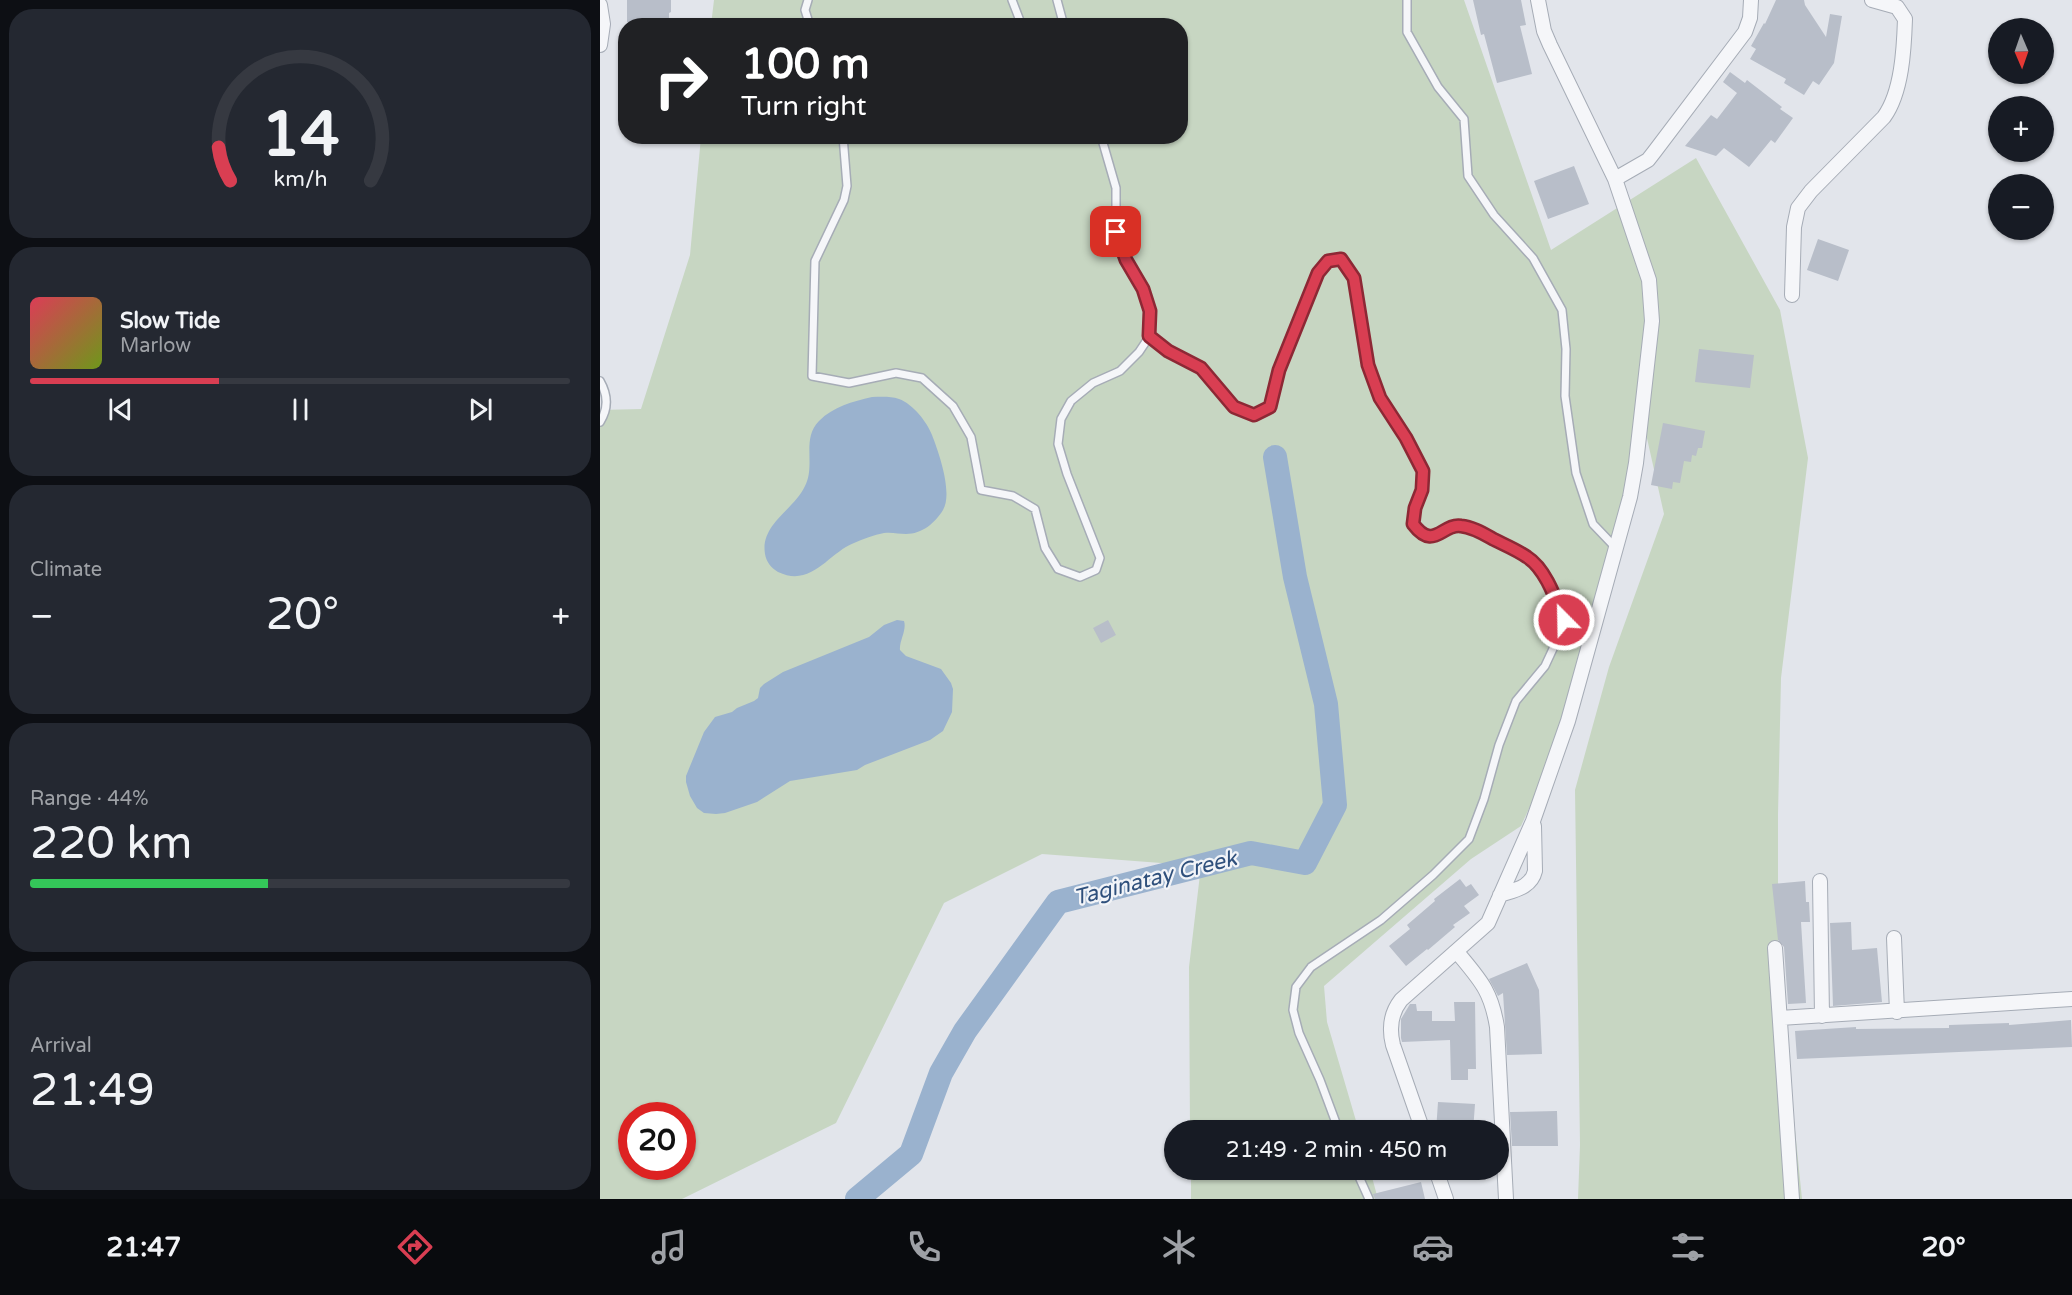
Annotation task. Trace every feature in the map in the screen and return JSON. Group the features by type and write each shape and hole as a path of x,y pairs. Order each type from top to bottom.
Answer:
{"street":[{"path":"1418,1120 1393,1045 1390,1031 1392,1016 1401,1000 1488,923 1533,821 1568,721 1630,497 1652,321 1649,280 1614,179 1550,45 1538,0"},
{"path":"1614,179 1648,160 1655,151 1745,32 1750,18 1751,0"},
{"path":"1792,294 1794,227 1798,208 1811,191 1892,106 1904,51 1905,18 1897,7 1872,0"},
{"path":"600,5 603,24 600,45"},
{"path":"1500,895 1528,885 1533,879 1535,871 1533,821"},
{"path":"1820,881 1822,1016"},
{"path":"1894,938 1897,1012"},
{"path":"1774,948 1792,1199"},
{"path":"1457,952 1485,986 1493,1004 1497,1027 1506,1199"},
{"path":"1780,1018 2072,999"},
{"path":"1439,1180 1446,1199"}],"lane":[{"path":"802,0 808,18"},
{"path":"806,10 808,0"},
{"path":"1012,0 1019,18"},
{"path":"1057,0 1062,18"},
{"path":"1407,0 1407,32 1438,87 1464,119 1467,176 1494,215 1533,258 1562,310 1566,349 1564,396 1576,473 1593,524 1615,547"},
{"path":"844,144 847,186 844,200 815,261 812,376 849,383 896,373 922,378 953,406 971,437 981,490 1013,496 1035,509 1045,548 1058,570 1080,577 1096,570 1100,558 1067,474 1058,444 1061,419 1071,401 1093,383 1120,371 1139,352 1149,336 1150,311 1143,289 1126,260 1116,232 1116,188 1103,144"},
{"path":"1149,336 1168,351 1201,368 1234,407 1254,415 1270,407 1279,370 1318,273 1328,261 1341,259 1354,278 1368,365 1380,398 1406,438 1423,471 1422,490 1415,508 1413,524 1420,533 1430,536 1440,535 1457,525 1471,528 1529,558 1547,581 1564,620 1564,626 1545,666 1516,701 1499,745 1484,799 1468,839 1433,875 1381,920 1311,967 1296,987 1293,1010 1299,1033 1336,1120"},
{"path":"600,381 607,399 600,422"},
{"path":"1360,1180 1369,1199"}],"green space":[{"path":"714,0 1464,0 1551,250 1696,158 1780,310 1808,458 1781,678 1778,815 1778,963 1802,1199 1578,1199 1580,1145 1575,790 1609,667 1664,514 1642,416 1608,567 1563,721 1541,782 1521,826 1471,859 1324,986 1327,1022 1356,1120 1190,1120 1189,967 1201,866 1042,854 944,903 836,1123 682,1199 600,1199 600,410 641,409 690,255 700,144 1188,144 1188,18 712,18"},
{"path":"1191,1180 1373,1180 1378,1199 1191,1199"}],"water":[{"path":"872,397 892,397 904,401 919,414 927,425 944,473 946,503 943,510 923,530 912,534 884,533 854,543 819,567 801,576 790,576 778,572 766,559 765,543 773,526 805,486 814,428 819,421 837,408"},
{"path":"897,620 904,621 905,624 900,650 906,656 941,669 951,683 952,712 943,731 930,740 857,770 790,781 757,802 725,813 704,813 697,808 690,796 686,776 704,732 715,717 732,712 754,701 758,698 760,688 764,684 783,672 869,637 884,625"}],"building":[{"path":"627,0 671,0 669,18 627,18"},
{"path":"1473,0 1521,0 1526,25 1520,26 1532,74 1497,83 1484,34 1481,35"},
{"path":"1776,0 1804,0 1826,37 1830,14 1842,16 1834,63 1819,85 1813,81 1804,95 1784,83 1786,79 1750,59 1756,49 1751,46"},
{"path":"1730,72 1745,83 1747,80 1793,118 1775,143 1771,140 1749,167 1724,148 1716,156 1685,146 1711,115 1717,119 1737,93 1723,82"},
{"path":"1574,166 1589,204 1548,219 1534,181"},
{"path":"1818,239 1849,250 1838,281 1807,270"},
{"path":"1699,349 1754,355 1750,388 1695,382"},
{"path":"1663,423 1705,431 1702,448 1698,448 1696,456 1692,455 1691,462 1684,461 1680,483 1673,482 1672,489 1651,485"},
{"path":"1108,620 1116,635 1101,643 1093,628"},
{"path":"1460,879 1466,887 1471,884 1479,895 1464,906 1470,913 1406,966 1389,946 1410,929 1407,925 1435,901 1434,899"},
{"path":"1805,881 1810,922 1801,922 1806,1003 1788,1004 1784,947 1778,940 1772,884"},
{"path":"1851,922 1852,950 1877,948 1882,1002 1833,1006 1830,923"},
{"path":"1527,963 1539,990 1542,1054 1507,1055 1503,993 1498,996 1489,979"},
{"path":"1454,1002 1475,1002 1476,1069 1468,1069 1468,1080 1451,1080 1450,1040 1402,1042 1401,1038 1401,1019 1410,1004 1416,1004 1417,1011 1432,1011 1432,1021 1455,1021"},
{"path":"2071,1020 2072,1047 1797,1059 1795,1031 1856,1027 1856,1029 1949,1028 1949,1025 2009,1023 2009,1025"},
{"path":"1438,1102 1475,1104 1474,1120 1437,1120"},
{"path":"1557,1111 1558,1146 1512,1146 1510,1112"},
{"path":"1421,1182 1425,1199 1375,1199 1373,1194"}],"waterway":[{"name":"Taginatay Creek","path":"857,1199 911,1154 941,1073 965,1031 1058,902 1251,853 1305,863 1335,805 1326,704 1295,577 1275,457"}],"route":[{"path":"1116,232 1126,260 1143,289 1150,311 1149,336 1168,351 1201,368 1234,407 1254,415 1270,407 1279,370 1318,273 1328,261 1341,259 1354,278 1368,365 1380,398 1406,438 1423,471 1422,490 1415,508 1413,524 1420,533 1430,536 1440,535 1457,525 1471,528 1529,558 1547,581 1564,620"}]}
